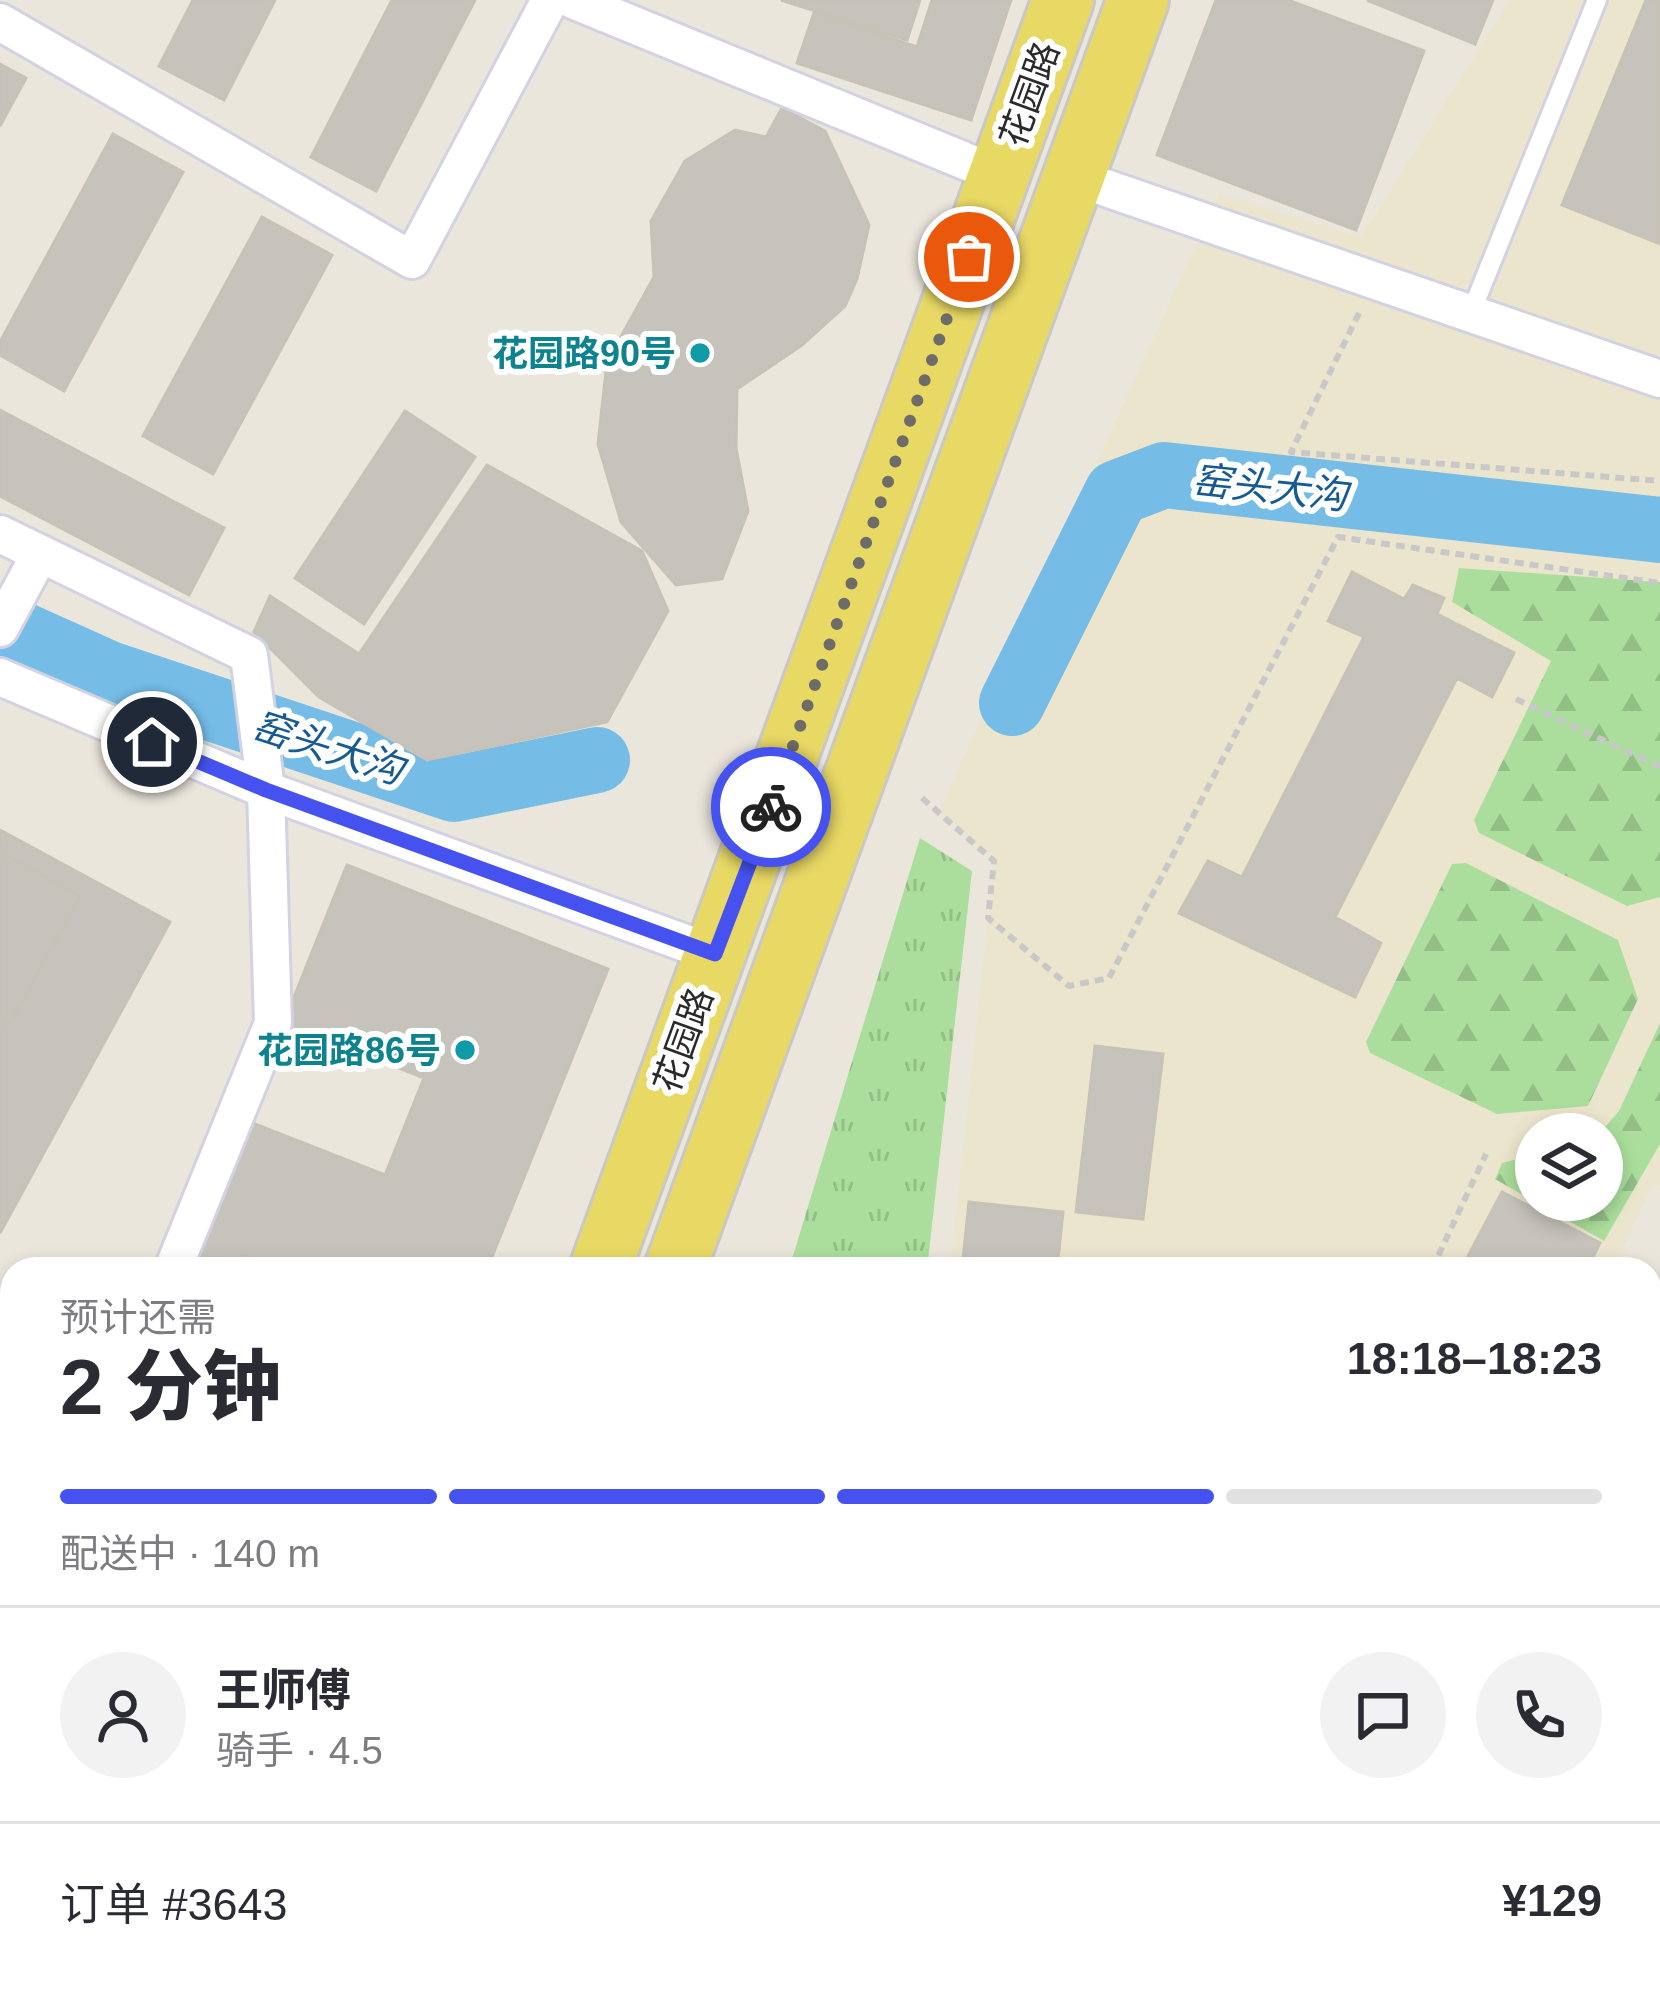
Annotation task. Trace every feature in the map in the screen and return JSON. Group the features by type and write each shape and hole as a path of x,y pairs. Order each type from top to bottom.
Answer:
{"main road":[{"name":"花园路","path":"619,1257 715,954 1064,0"},
{"name":"花园路","path":"679,1257 1138,0"}],"street":[{"path":"0,22 412,260 550,0"},
{"path":"573,0 1000,175"},
{"path":"1074,177 1660,379"},
{"path":"0,534 249,656 266,790 273,1023 177,1257"},
{"path":"0,628 39,556"},
{"path":"0,677 266,790 715,954"}],"lane":[{"path":"1470,315 1597,0"}],"path":[{"path":"1374,281 1291,452 1660,481"},
{"path":"922,798 994,861 988,918 1069,986 1108,979 1338,537 1660,583"},
{"path":"1516,700 1660,767"},
{"path":"1438,1257 1486,1154"}],"shaded area":[{"path":"1510,0 1660,0 1660,1186 1653,1184 1619,1257 951,1257 994,861 939,811 1219,194 1361,237"}],"green space":[{"path":"1459,568 1660,582 1660,897 1627,906 1479,833 1474,820 1551,661 1452,602"},
{"path":"920,838 972,871 928,1257 793,1257"},
{"path":"1466,863 1618,940 1638,999 1588,1106 1497,1114 1370,1053 1366,1042 1452,864"},
{"path":"1660,1023 1660,1144 1623,1208 1623,1113 1619,1111"},
{"path":"1515,1160 1515,1190 1495,1179 1502,1163"},
{"path":"1569,1221 1616,1221 1604,1241"}],"building":[{"path":"193,0 275,0 224,100 159,66"},
{"path":"392,0 475,0 376,191 311,157"},
{"path":"781,0 920,0 907,40"},
{"path":"932,0 1011,0 971,120 797,63 814,13 917,47"},
{"path":"1216,0 1288,0 1424,51 1356,230 1157,155"},
{"path":"1367,0 1493,0 1475,44"},
{"path":"1646,0 1660,0 1660,244 1562,205"},
{"path":"0,64 26,78 0,126"},
{"name":"花园路90号","path":"782,108 825,131 869,225 857,279 845,306 802,345 737,389 736,448 748,511 722,579 676,585 621,522 598,444 607,362 654,277 651,221 685,161 735,130 766,137"},
{"path":"113,134 183,172 64,391 0,355 0,342"},
{"path":"262,217 332,255 213,474 143,436"},
{"path":"0,410 224,528 189,595 0,496"},
{"path":"405,411 475,457 364,624 295,578"},
{"path":"487,465 642,551 668,611 607,722 427,760 319,697 254,632 270,596 359,654"},
{"path":"1352,572 1404,599 1413,585 1444,598 1437,614 1514,653 1492,697 1457,678 1335,917 1381,943 1355,997 1179,913 1208,861 1242,877 1364,637 1328,621"},
{"path":"0,830 170,922 0,1233"},
{"path":"0,852 80,896 9,1025 0,1020"},
{"name":"花园路86号","path":"347,865 608,969 492,1257 190,1257 245,1120 385,1175 424,1078 284,1022"},
{"path":"1095,1046 1163,1054 1143,1219 1076,1212"},
{"path":"1502,1192 1515,1199 1515,1221 1558,1221 1600,1243 1593,1257 1468,1257"},
{"path":"969,1202 1063,1212 1058,1257 963,1257"}],"waterway":[{"name":"窑头大沟","path":"1012,703 1117,493 1164,475 1660,530"},
{"name":"窑头大沟","path":"0,625 109,674 454,789 597,760"}],"way so far":[{"path":"771,807 969,257"}],"place":[{"name":"花园路90号","path":"700,353"},
{"name":"花园路86号","path":"465,1050"}],"route":[{"path":"152,742 266,790 715,954 771,807"}]}
